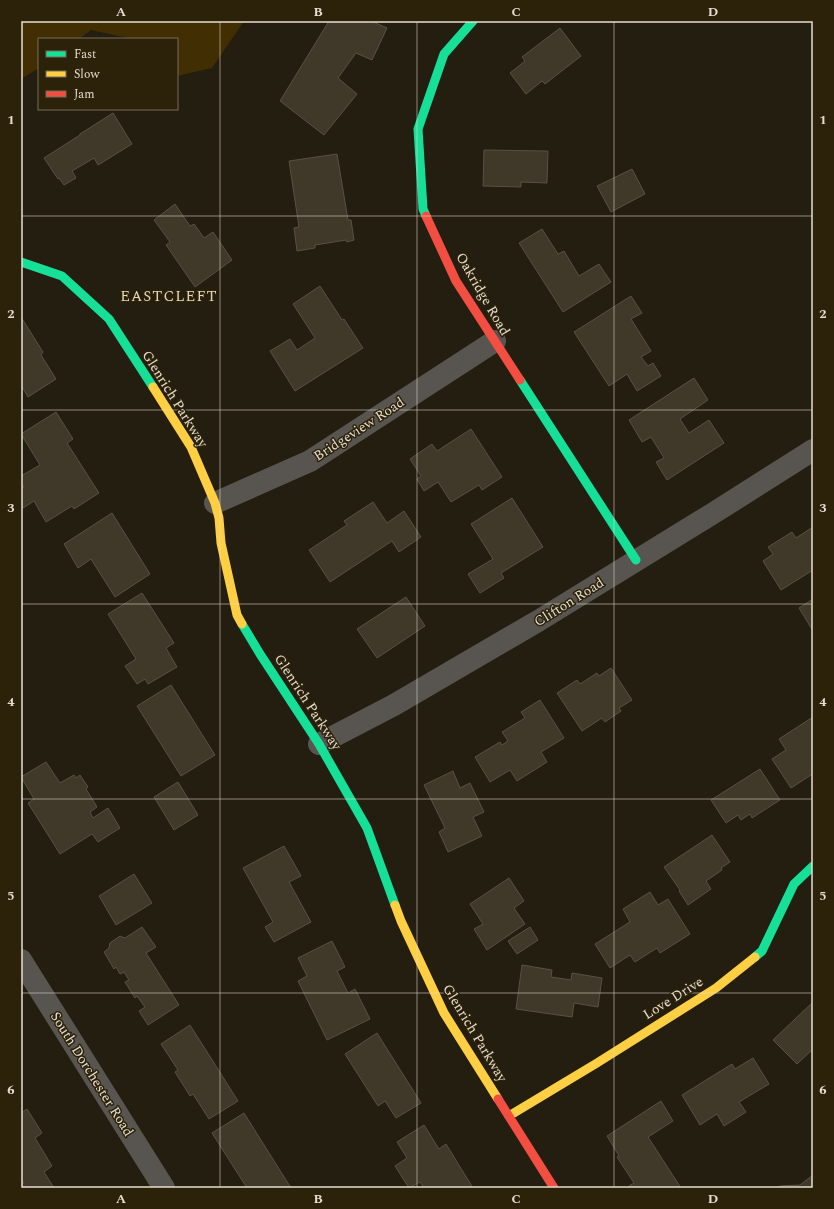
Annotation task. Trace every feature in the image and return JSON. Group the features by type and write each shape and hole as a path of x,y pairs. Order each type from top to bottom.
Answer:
{"street":[{"name":"Oakridge Road","path":"473,21 444,54 418,129 423,209 456,281 636,560"},
{"name":"Glenrich Parkway","path":"21,262 62,276 109,319 191,448 215,503 219,518 221,543 237,615 260,654 319,744 368,828 401,921 444,1013 554,1188"},
{"name":"Bridgeview Road","path":"215,503 310,460 495,341"},
{"name":"Clifton Road","path":"319,744 394,705 531,625 813,450"},
{"name":"Love Drive","path":"509,1116 597,1063 716,988 762,951 794,884 813,866"},
{"name":"South Dorchester Road","path":"21,960 164,1188"}],"shaded area":[{"path":"21,21 244,21 212,68 178,76 178,38 128,38 91,30 80,38 38,38 38,69 21,79"}],"building":[{"path":"329,21 371,21 387,28 372,60 356,53 338,78 357,94 324,135 280,101"},
{"path":"560,28 581,56 545,84 542,81 526,94 510,73 525,61 522,57"},
{"path":"113,113 132,144 98,165 94,158 72,171 76,178 64,185 59,178 58,179 44,158"},
{"path":"484,150 548,151 547,183 521,182 521,187 483,186"},
{"path":"337,154 348,220 351,220 354,240 315,245 315,248 297,251 294,228 299,227 289,161"},
{"path":"632,169 645,194 611,212 597,186"},
{"path":"175,204 190,226 194,224 204,238 213,232 232,260 195,287 166,245 170,242 154,220"},
{"path":"542,229 558,254 564,251 579,276 599,264 611,282 563,312 519,243"},
{"path":"320,286 342,320 344,319 363,348 295,391 270,351 290,339 297,350 315,338 293,304"},
{"path":"631,296 642,313 631,319 651,351 641,357 648,366 653,363 661,376 637,391 627,374 609,386 574,332"},
{"path":"21,317 43,352 41,355 56,379 28,397 21,385"},
{"path":"694,378 708,400 680,419 689,433 709,420 724,443 667,480 656,462 664,458 651,437 642,442 629,420"},
{"path":"56,412 73,439 67,443 99,493 74,509 72,506 46,522 34,501 23,508 21,504 21,489 24,487 21,482 21,476 40,465 21,434"},
{"path":"471,429 502,477 482,490 479,485 451,502 438,482 424,491 417,479 421,476 410,459 432,444 437,451"},
{"path":"512,498 543,547 501,573 504,578 480,593 468,574 493,559 471,524"},
{"path":"373,502 387,523 404,511 421,537 399,552 392,541 330,582 309,550 347,525 344,521"},
{"path":"112,513 150,574 115,597 91,559 78,568 64,544"},
{"path":"813,527 813,570 781,590 763,561 773,554 768,547 792,532 796,538"},
{"path":"142,593 174,643 166,648 177,667 148,684 145,679 137,684 125,666 136,659 108,614"},
{"path":"406,597 425,626 377,658 357,629"},
{"path":"813,599 813,631 799,608"},
{"path":"611,668 632,700 619,708 621,711 605,722 602,718 582,731 557,693 577,680 580,684 597,673 599,676"},
{"path":"171,685 215,755 181,776 137,706"},
{"path":"540,700 564,738 541,752 547,762 517,781 510,770 490,782 475,757 500,742 502,745 508,741 502,732 525,718 521,712"},
{"path":"813,717 813,776 811,775 791,788 772,759 786,750 779,739"},
{"path":"46,762 60,783 74,775 76,778 80,775 88,787 86,789 97,807 90,812 93,818 108,808 120,828 98,842 92,834 60,854 28,803 34,799 21,777"},
{"path":"760,769 780,800 752,818 750,814 741,820 738,815 726,823 711,800"},
{"path":"453,771 460,788 470,783 484,812 473,817 482,836 448,852 439,832 445,828 424,785"},
{"path":"178,782 198,815 174,830 154,797"},
{"path":"712,835 730,862 721,868 722,870 706,881 711,889 688,905 679,891 680,890 664,867"},
{"path":"284,846 301,876 289,882 311,922 274,942 265,927 273,922 243,868"},
{"path":"134,874 152,903 116,925 99,896"},
{"path":"509,878 524,901 514,908 525,924 487,950 474,929 483,924 470,904"},
{"path":"650,892 658,905 668,899 690,934 660,953 657,948 635,962 630,955 610,968 595,944 630,922 623,909"},
{"path":"142,927 156,947 146,953 179,1005 148,1025 139,1011 145,1007 137,996 135,998 125,982 129,980 124,972 120,974 116,967 114,969 104,952 109,948 110,943 120,936 125,938"},
{"path":"530,927 538,940 517,954 508,941"},
{"path":"332,941 345,967 337,971 348,993 355,989 370,1019 327,1040 298,981 307,976 298,958"},
{"path":"522,965 552,970 551,977 571,980 572,973 602,978 598,1007 574,1003 572,1017 516,1009"},
{"path":"813,1002 813,1049 797,1064 773,1040"},
{"path":"190,1025 238,1101 209,1119 193,1094 190,1096 175,1072 178,1070 161,1044"},
{"path":"377,1033 421,1103 396,1118 385,1101 378,1106 345,1054"},
{"path":"753,1058 769,1084 739,1102 746,1112 724,1126 717,1114 700,1125 682,1095 732,1064 735,1069"},
{"path":"661,1101 673,1121 648,1137 681,1188 630,1188 629,1186 634,1183 617,1157 619,1156 607,1136"},
{"path":"27,1109 42,1133 35,1138 52,1166 44,1172 54,1188 24,1188 22,1184 24,1183 21,1178 21,1113"},
{"path":"244,1113 291,1188 247,1188 212,1133"},
{"path":"424,1125 439,1149 446,1144 473,1188 424,1188 420,1182 409,1188 395,1166 407,1158 397,1142"},
{"path":"813,1175 813,1188 777,1188 780,1186 800,1185"}],"traffic: fast":[{"path":"426,216 423,209 418,129 444,54 473,21"},
{"path":"21,262 62,276 109,319 153,387"},
{"path":"520,380 636,560"},
{"path":"242,624 319,744 367,828 395,905"},
{"path":"755,957 762,951 794,884 813,866"}],"traffic: slow":[{"path":"153,387 191,447 215,503 219,518 221,543 237,615 242,624"},
{"path":"395,905 444,1013 498,1099"},
{"path":"509,1116 597,1063 716,988 755,957"}],"traffic: jam":[{"path":"426,216 456,281 520,380"},
{"path":"498,1099 554,1188"}],"district":[{"name":"EASTCLEFT","path":"169,296"}]}
